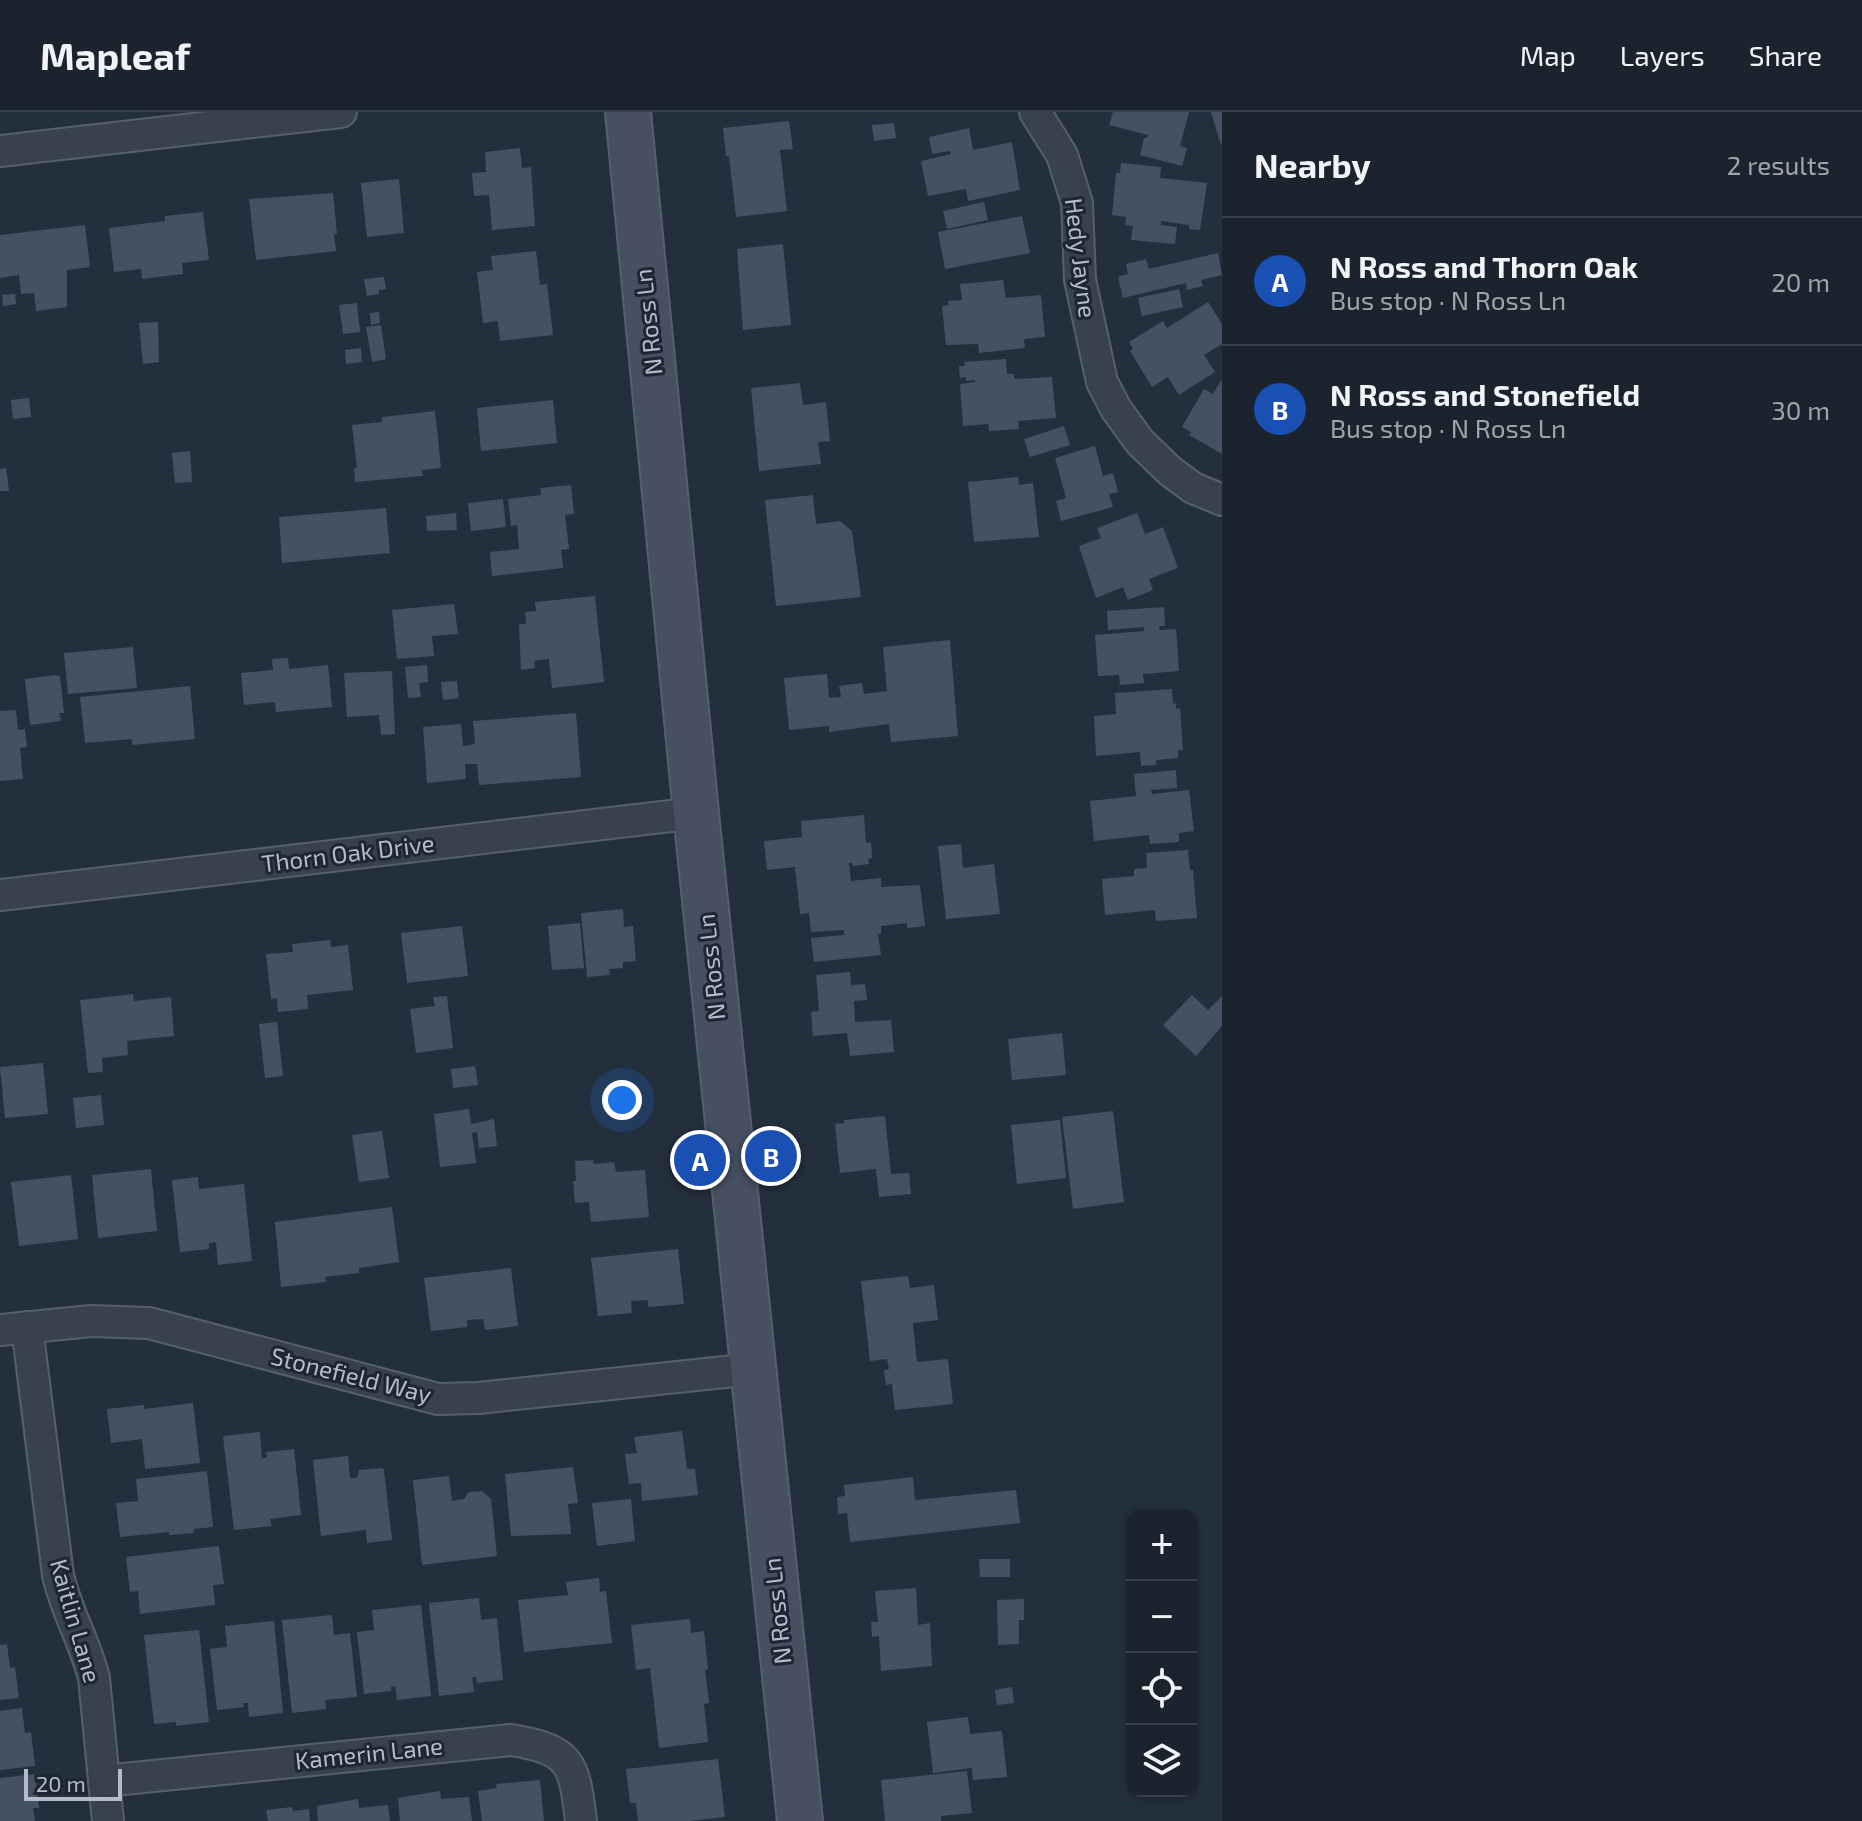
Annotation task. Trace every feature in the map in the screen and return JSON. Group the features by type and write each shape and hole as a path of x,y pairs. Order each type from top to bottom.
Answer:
{"main road":[{"name":"N Ross Ln","path":"628,112 696,813 800,1821"}],"street":[{"path":"0,151 341,112"},
{"name":"Hedy Jayne","path":"1035,112 1062,155 1077,203 1080,280 1093,348 1109,396 1140,442 1170,471 1193,488 1222,500"},
{"name":"Thorn Oak Drive","path":"0,895 696,813"},
{"name":"Stonefield Way","path":"13,1328 91,1321 149,1323 397,1391 438,1399 478,1398 753,1369"},
{"name":"Kaitlin Lane","path":"13,1328 58,1575 94,1678 108,1821"},
{"name":"Kamerin Lane","path":"104,1781 511,1740 542,1745 562,1755 576,1780 581,1821"}],"building":[{"path":"1113,112 1189,112 1180,146 1187,148 1182,166 1140,155 1144,138 1148,135 1109,125"},
{"path":"1211,112 1222,112 1222,145 1221,145"},
{"path":"789,121 793,149 780,150 787,211 736,217 723,128"},
{"path":"894,123 896,138 874,141 872,125"},
{"path":"969,128 973,150 1012,142 1020,190 968,201 966,189 928,196 921,161 951,154 950,151 932,154 929,137"},
{"path":"520,148 522,168 531,167 535,226 492,230 489,195 474,196 472,173 486,172 485,152"},
{"path":"1121,163 1161,167 1160,178 1207,183 1200,230 1161,221 1161,225 1177,227 1175,244 1131,240 1133,226 1125,225 1126,217 1112,215 1116,173 1120,173"},
{"path":"399,179 404,233 367,237 361,183"},
{"path":"333,193 336,251 256,260 249,199"},
{"path":"984,202 988,220 947,229 943,211"},
{"path":"203,212 209,260 182,263 183,274 142,279 141,269 114,272 109,228 165,221 165,216"},
{"path":"1022,216 1030,253 945,269 938,232"},
{"path":"85,225 90,267 67,270 67,307 36,311 34,293 21,294 19,275 0,278 0,235"},
{"path":"783,244 791,325 743,330 737,249"},
{"path":"536,251 540,285 547,284 553,335 500,341 498,321 483,323 477,272 493,270 491,256"},
{"path":"1218,253 1222,275 1201,280 1203,286 1187,290 1186,283 1123,298 1118,277 1128,274 1126,264 1146,259 1149,269"},
{"path":"384,277 386,289 367,296 364,279"},
{"path":"1003,280 1006,298 1041,295 1045,337 1024,339 1025,348 979,353 978,344 946,345 942,306 949,305 948,301 962,300 960,284"},
{"path":"1179,289 1183,307 1142,316 1138,298"},
{"path":"15,294 16,304 3,306 2,295"},
{"path":"1208,302 1222,324 1222,344 1204,355 1215,372 1179,395 1168,377 1152,387 1130,351 1133,349 1129,342 1163,321 1167,328"},
{"path":"357,303 360,332 343,334 339,305"},
{"path":"379,312 380,323 371,325 370,313"},
{"path":"158,322 159,362 143,364 139,323"},
{"path":"381,325 386,359 372,362 366,327"},
{"path":"361,348 362,362 346,364 345,350"},
{"path":"1006,359 1007,374 1014,374 1014,379 1052,377 1056,418 1018,421 1019,429 989,431 988,424 963,426 960,384 975,380 960,378 959,366 965,366 964,362"},
{"path":"1222,379 1222,454 1189,435 1191,432 1182,427 1204,389 1213,394"},
{"path":"800,383 803,405 826,402 830,441 818,442 821,464 759,471 751,388"},
{"path":"29,398 31,417 13,419 11,400"},
{"path":"553,400 557,443 481,451 477,408"},
{"path":"435,411 441,468 422,470 423,476 355,482 354,468 357,468 352,425 382,422 382,417"},
{"path":"1064,426 1070,445 1030,457 1024,439"},
{"path":"1095,446 1103,476 1113,473 1118,492 1109,494 1113,507 1061,521 1056,501 1066,498 1055,458"},
{"path":"190,451 192,482 175,483 172,453"},
{"path":"6,468 9,491 0,491 0,469"},
{"path":"1018,477 1019,485 1033,483 1039,537 974,542 968,482"},
{"path":"571,485 574,514 565,515 569,549 561,550 563,568 492,576 490,552 519,549 517,525 511,526 508,499 541,495 540,488"},
{"path":"813,495 816,524 840,521 852,531 861,597 776,606 765,500"},
{"path":"503,499 506,527 471,531 468,503"},
{"path":"386,508 390,553 282,563 279,517"},
{"path":"456,513 457,530 427,531 426,516"},
{"path":"1137,513 1145,534 1163,527 1178,568 1149,579 1153,590 1128,600 1123,587 1096,598 1079,546 1101,538 1097,528"},
{"path":"595,596 604,682 552,688 549,659 534,661 535,668 521,670 519,624 526,624 525,612 536,611 535,602"},
{"path":"454,604 458,634 432,636 434,656 397,659 392,610"},
{"path":"1164,607 1165,626 1159,626 1160,630 1176,629 1179,671 1143,674 1144,683 1120,685 1119,675 1098,676 1095,635 1144,631 1144,627 1108,630 1107,611"},
{"path":"950,640 958,736 891,742 889,724 829,732 829,726 789,730 784,678 827,674 829,698 841,697 839,686 862,683 864,694 887,691 883,647"},
{"path":"133,647 137,688 68,694 64,653"},
{"path":"288,658 289,669 328,665 332,707 276,712 275,702 244,705 241,673 273,670 272,659"},
{"path":"427,665 428,682 419,683 421,697 408,698 405,667"},
{"path":"392,671 395,734 381,735 379,715 347,717 344,673"},
{"path":"60,676 64,713 59,713 61,721 30,725 25,679"},
{"path":"457,681 459,698 443,700 441,682"},
{"path":"190,686 195,739 132,745 132,739 85,743 80,697"},
{"path":"1172,689 1173,704 1176,703 1176,709 1180,708 1183,750 1178,750 1178,758 1156,760 1156,765 1141,766 1140,752 1096,756 1094,716 1116,714 1115,693"},
{"path":"16,710 18,730 25,729 27,747 20,748 23,779 0,781 0,711"},
{"path":"576,713 581,777 479,785 477,764 465,764 466,779 427,783 423,727 461,724 463,746 475,744 473,721"},
{"path":"1176,770 1177,788 1151,790 1152,794 1189,790 1194,831 1179,833 1179,842 1150,844 1149,835 1094,841 1090,801 1136,796 1134,774"},
{"path":"864,815 866,843 871,842 872,858 868,859 869,864 853,866 849,863 851,881 881,878 881,887 920,885 925,926 907,928 907,923 881,926 881,934 878,934 881,955 814,962 811,938 844,935 844,930 811,932 809,913 800,914 795,867 767,870 764,841 802,837 801,821"},
{"path":"961,844 963,868 994,864 1000,914 946,919 938,846"},
{"path":"1188,850 1197,918 1156,921 1155,910 1105,915 1102,879 1134,876 1134,869 1147,868 1146,853"},
{"path":"623,909 624,927 633,926 636,961 623,962 623,968 609,969 610,975 587,977 581,913"},
{"path":"580,923 584,968 552,970 548,926"},
{"path":"462,926 468,976 407,983 401,933"},
{"path":"330,940 331,947 348,945 353,990 307,995 308,1009 278,1012 277,998 271,999 266,954 293,952 292,944"},
{"path":"850,972 851,985 865,984 867,1000 854,1001 855,1022 891,1020 894,1052 850,1056 847,1033 813,1036 811,1012 819,1011 816,975"},
{"path":"133,994 134,1001 171,997 174,1036 127,1041 128,1055 102,1058 103,1072 88,1073 80,1000"},
{"path":"1192,995 1208,1010 1222,996 1222,1026 1196,1056 1163,1025"},
{"path":"447,996 453,1048 416,1053 410,1009 435,1006 433,997"},
{"path":"277,1022 283,1076 265,1078 259,1024"},
{"path":"1062,1033 1066,1075 1012,1080 1008,1039"},
{"path":"43,1063 48,1114 5,1118 0,1067"},
{"path":"475,1066 478,1085 453,1088 451,1069"},
{"path":"101,1095 104,1125 76,1128 73,1098"},
{"path":"469,1109 471,1124 494,1119 497,1146 479,1148 477,1132 472,1133 476,1163 440,1167 434,1114"},
{"path":"1113,1111 1124,1202 1073,1209 1062,1117"},
{"path":"885,1116 891,1174 909,1173 911,1194 879,1197 876,1169 840,1173 835,1124 844,1123 844,1120"},
{"path":"1060,1120 1066,1178 1017,1184 1011,1125"},
{"path":"382,1131 389,1178 359,1182 352,1135"},
{"path":"593,1160 594,1164 614,1162 616,1172 645,1170 649,1217 591,1222 589,1202 575,1203 573,1181 576,1181 575,1161"},
{"path":"151,1169 157,1231 98,1238 92,1175"},
{"path":"71,1175 78,1239 19,1246 11,1182"},
{"path":"198,1177 199,1189 244,1184 252,1261 218,1265 216,1242 209,1243 209,1249 180,1252 172,1180"},
{"path":"392,1207 399,1262 359,1268 359,1273 325,1277 326,1282 281,1287 275,1222"},
{"path":"678,1249 684,1304 648,1307 648,1300 631,1301 632,1313 598,1316 591,1258"},
{"path":"511,1268 518,1326 485,1330 483,1319 467,1320 467,1327 431,1331 424,1278"},
{"path":"908,1276 910,1288 934,1285 938,1320 913,1323 917,1362 948,1359 953,1404 895,1410 892,1384 886,1385 884,1370 889,1369 887,1359 870,1361 861,1281"},
{"path":"193,1403 200,1463 145,1469 142,1439 111,1443 107,1409 144,1405 144,1409"},
{"path":"682,1431 687,1469 695,1469 698,1495 642,1501 641,1483 629,1484 625,1454 637,1453 634,1437"},
{"path":"260,1432 262,1458 267,1458 266,1452 294,1449 301,1515 270,1519 272,1526 234,1530 223,1436"},
{"path":"348,1456 350,1478 357,1478 359,1470 384,1470 392,1540 367,1543 366,1530 321,1536 313,1460"},
{"path":"573,1467 578,1503 568,1504 571,1534 511,1536 505,1474"},
{"path":"207,1471 213,1527 193,1529 194,1533 120,1537 116,1503 138,1501 136,1479"},
{"path":"449,1476 452,1501 464,1499 469,1492 482,1491 491,1499 497,1556 422,1565 413,1480"},
{"path":"913,1477 915,1500 1016,1490 1020,1523 850,1542 847,1513 838,1514 837,1497 845,1496 844,1485"},
{"path":"631,1499 635,1541 597,1546 592,1503"},
{"path":"219,1546 224,1584 213,1585 215,1605 140,1614 138,1591 130,1592 126,1557"},
{"path":"979,1559 1010,1559 1010,1577 980,1577"},
{"path":"599,1578 600,1592 606,1591 612,1643 524,1652 518,1600 568,1595 566,1582"},
{"path":"916,1588 918,1625 930,1623 932,1666 881,1671 879,1636 872,1637 871,1622 878,1622 875,1591"},
{"path":"479,1598 481,1620 497,1618 503,1680 477,1683 476,1677 472,1677 474,1692 439,1696 429,1603"},
{"path":"1024,1599 1024,1620 1019,1620 1019,1644 998,1645 997,1600"},
{"path":"421,1605 431,1696 397,1700 395,1686 391,1687 391,1691 364,1694 357,1632 374,1630 372,1610"},
{"path":"332,1615 334,1635 350,1633 357,1697 325,1700 326,1709 292,1713 282,1620"},
{"path":"690,1619 691,1633 704,1631 709,1703 704,1704 708,1742 659,1748 650,1668 636,1670 631,1625"},
{"path":"274,1621 283,1713 249,1717 248,1703 243,1703 244,1707 217,1710 210,1649 227,1647 225,1626"},
{"path":"199,1630 209,1722 176,1726 176,1722 154,1724 144,1635"},
{"path":"7,1644 10,1668 15,1667 19,1698 0,1700 0,1645"},
{"path":"1012,1687 1014,1703 997,1705 995,1690"},
{"path":"22,1708 25,1733 31,1732 35,1766 0,1770 0,1711"},
{"path":"968,1717 970,1734 1002,1731 1007,1777 973,1780 972,1768 933,1773 927,1722"},
{"path":"718,1759 725,1817 638,1821 636,1803 630,1803 626,1769"},
{"path":"967,1771 972,1813 941,1816 941,1821 885,1821 881,1780"},
{"path":"35,1774 39,1808 33,1808 35,1821 0,1821 0,1778"},
{"path":"540,1780 544,1821 482,1821 478,1791 497,1788 496,1784"},
{"path":"440,1791 441,1799 469,1797 472,1821 400,1821 398,1798"},
{"path":"358,1799 359,1808 388,1805 390,1821 318,1821 317,1806"},
{"path":"292,1807 293,1811 309,1809 310,1821 268,1821 266,1810"}],"place":[{"name":"N Ross and Stonefield","path":"771,1156"},
{"name":"N Ross and Thorn Oak","path":"700,1160"}]}
